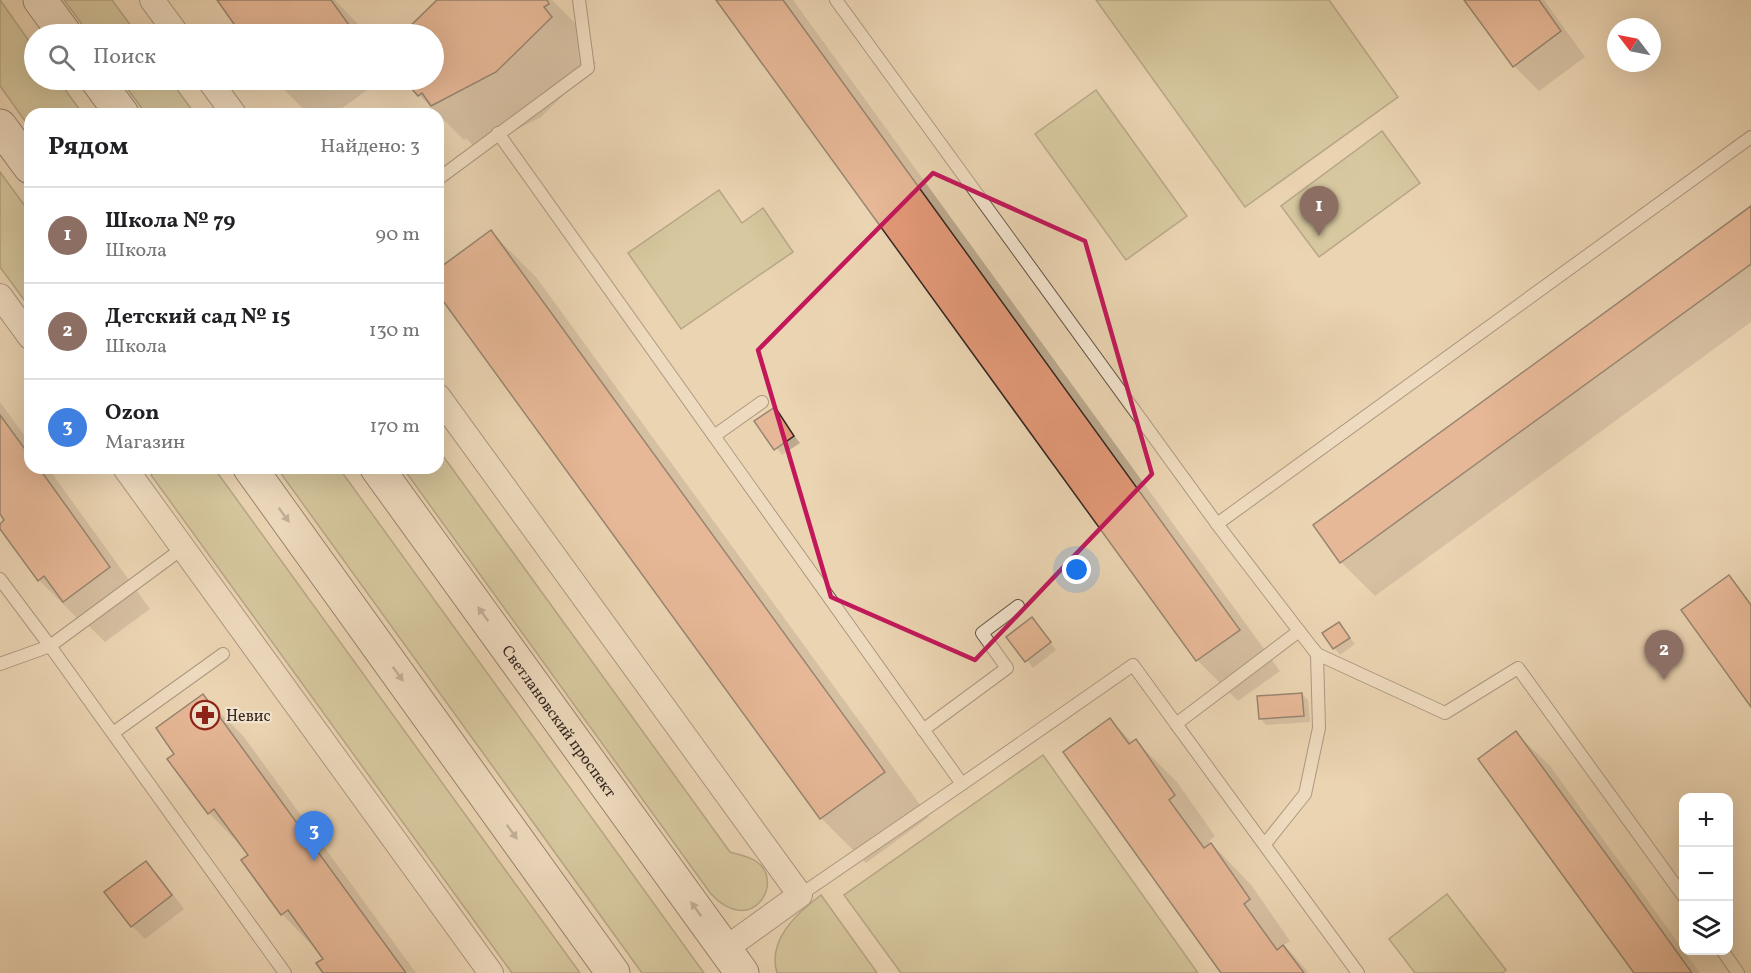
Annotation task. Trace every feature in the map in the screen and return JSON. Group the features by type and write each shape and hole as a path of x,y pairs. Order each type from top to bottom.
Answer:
{"main road":[{"path":"40,0 58,24"},
{"path":"104,90 118,108"},
{"path":"0,126 24,159"},
{"path":"254,474 613,973"},
{"name":"Светлановский проспект","path":"381,474 734,961"}],"street":[{"path":"152,0 170,24"},
{"path":"216,90 230,108"},
{"path":"0,296 24,329"},
{"path":"444,404 800,895 734,961"},
{"path":"129,474 491,973"}],"lane":[{"path":"444,174 588,68 579,0"},
{"path":"836,0 1217,524 1317,654 1445,713 1518,668 1679,891"},
{"path":"498,133 962,784"},
{"path":"1217,524 1751,137"},
{"path":"714,436 762,402"},
{"path":"0,664 50,646 183,548"},
{"path":"0,579 285,973"},
{"path":"924,730 1006,668 982,633 1018,606"},
{"path":"1176,724 1299,631"},
{"path":"113,733 223,654"},
{"path":"1265,844 1305,794 1319,728 1317,654"},
{"path":"800,895 1133,665 1358,973"},
{"path":"1725,955 1738,973"}],"highlighted area":[{"path":"933,173 1085,241 1152,474 975,660 831,597 758,350"}],"shaded area":[{"path":"0,0 24,34 24,90 65,90 79,108 24,108 24,120 0,86"},
{"path":"64,0 112,0 130,24 82,24"},
{"path":"1096,0 1329,0 1398,97 1245,207"},
{"path":"128,90 177,90 191,108 142,108"},
{"path":"1096,90 1187,216 1126,260 1035,134"},
{"path":"1382,131 1420,183 1319,257 1281,206"},
{"path":"0,172 24,205 24,300 0,267"},
{"path":"719,190 742,223 763,208 793,252 681,329 628,253"},
{"path":"444,457 730,852 754,860 765,871 766,893 760,902 751,908 739,910 726,906 711,894 407,474 444,474"},
{"path":"218,474 580,973 512,973 151,475"},
{"path":"281,474 343,474 704,973 642,973"},
{"path":"1043,755 1198,973 901,973 844,895"},
{"path":"1447,894 1506,970 1503,973 1415,973 1389,939"},
{"path":"821,895 877,973 777,973 776,949 786,928"}],"building":[{"path":"217,0 331,0 348,24 234,24"},
{"path":"437,0 547,0 549,4 544,7 552,17 496,72 431,106 422,93 418,96 413,90 444,90 444,24 412,24"},
{"path":"716,0 783,0 1240,630 1196,661"},
{"path":"1464,0 1539,0 1561,31 1513,67"},
{"path":"1751,206 1751,264 1340,563 1313,525"},
{"path":"491,230 885,772 820,819 444,302 444,265"},
{"path":"775,407 794,436 774,450 754,421"},
{"path":"0,415 24,448 24,474 43,474 110,567 63,602 44,576 38,581 0,529 0,524 4,520 0,514"},
{"path":"1729,575 1751,605 1751,707 1681,610"},
{"path":"1032,617 1051,642 1025,662 1006,637"},
{"path":"1339,622 1350,638 1333,649 1322,633"},
{"path":"1302,693 1304,716 1259,719 1257,696"},
{"path":"203,694 406,973 323,973 316,963 323,959 288,910 281,915 241,860 248,855 214,809 208,814 167,759 174,754 156,728"},
{"path":"1110,718 1129,744 1136,739 1175,795 1169,800 1204,848 1211,843 1250,899 1244,904 1277,950 1283,945 1304,973 1221,973 1063,752"},
{"path":"1516,731 1692,973 1634,973 1478,759"},
{"path":"146,861 172,895 131,927 104,892"}],"place":[{"name":"Школа № 79","path":"1319,236"},
{"name":"Детский сад № 15","path":"1664,680"},
{"name":"Невис","path":"205,715"},
{"name":"Ozon","path":"314,861"}]}
